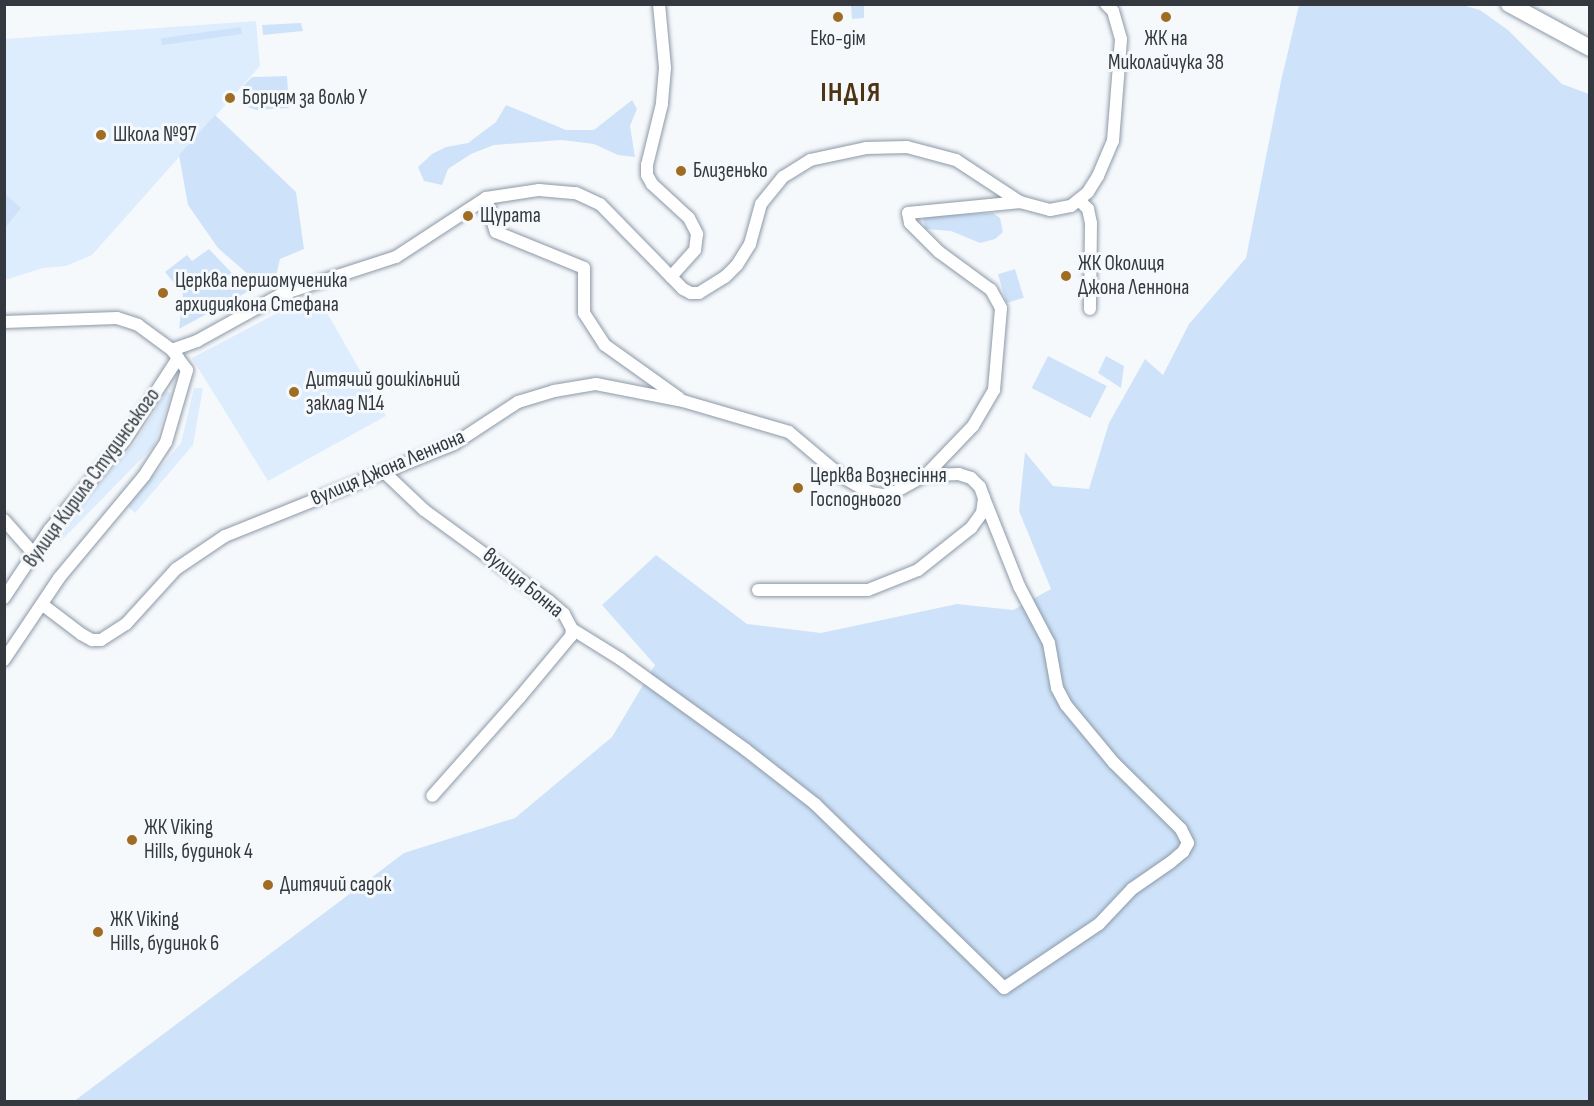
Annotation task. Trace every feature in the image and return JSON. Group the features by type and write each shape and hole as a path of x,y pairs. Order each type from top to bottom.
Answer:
{"street":[{"path":"659,4 665,68 662,104 647,165 647,175 652,184 689,218 698,234 695,250 671,277"},
{"path":"175,354 282,294 396,257 486,198 539,190 562,191 588,197 612,214 671,277 692,293 699,293 725,277 747,251 760,204 769,192 797,166 829,154 907,147 931,152 956,160 976,171 1020,202 1050,210 1071,206 1088,192 1098,177 1113,141 1121,39 1113,12 1106,4"},
{"path":"1509,4 1590,48"},
{"path":"486,198 496,232 584,268 584,313 605,345 682,401"},
{"path":"1079,200 1088,209 1091,224 1090,309"},
{"name":"вулиця Джона Леннона","path":"43,605 81,634 92,640 101,640 126,624 176,569 225,536 461,441 518,402 554,391 596,384 682,401 789,432 841,476 870,493 882,495 895,492 926,475 973,426 994,390 1000,308 991,290 939,252 910,223 908,213 1020,202"},
{"path":"4,322 117,318 138,325 175,354 187,370 166,442 144,476 59,578 4,660"},
{"name":"вулиця Кирила Студинського","path":"4,598 50,529 125,440 175,354"},
{"name":"вулиця Бонна","path":"384,472 424,510 549,601 564,614 572,629 571,636 520,697 432,796"},
{"name":"вулиця Джона Леннона","path":"926,475 959,474 971,478 980,487 984,498"},
{"path":"572,629 620,659 746,750 814,804 1004,988 1099,924 1132,889 1171,862 1183,852 1188,843 1181,829 1114,763 1066,705 1057,688 1049,643 1019,586 984,498"},
{"path":"758,590 868,590 918,570 971,528 982,513 984,498"},
{"path":"4,520 34,555"}],"shaded area":[{"path":"1458,4 1480,10 1508,30 1562,84 1589,94 1589,1101 73,1102 404,853 515,818 612,737 655,665 602,605 656,555 747,624 821,633 957,604 1013,610 1051,589 1019,511 1025,452 1053,486 1089,489 1109,423 1145,359 1163,375 1189,324 1246,258 1281,81 1299,5"},
{"path":"851,5 864,5 864,18 852,19"},
{"name":"Школа №97","path":"256,21 260,66 92,255 66,266 43,268 5,280 5,39"},
{"path":"301,23 303,31 263,35 262,25"},
{"path":"241,27 242,34 162,45 161,38"},
{"path":"287,76 289,108 256,110 245,106 242,87 252,77"},
{"path":"632,100 637,109 630,126 635,157 618,155 594,144 562,140 494,145 471,154 448,169 442,185 424,181 418,167 432,154 446,147 468,143 496,122 506,105 566,130 594,130"},
{"path":"215,115 296,192 304,249 280,259 275,281 259,284 218,248 188,205 179,155"},
{"path":"5,194 21,208 5,228"},
{"path":"993,213 1000,218 1003,232 995,239 980,243 951,231 925,229 923,216"},
{"path":"209,249 249,291 179,329 183,294 165,272 187,255 192,261"},
{"path":"1015,269 1024,298 1007,303 998,274"},
{"name":"Дитячий дошкільний заклад N14","path":"302,300 309,310 322,304 386,416 268,481 192,358"},
{"path":"1048,356 1107,386 1090,418 1032,388"},
{"path":"1106,356 1124,366 1121,388 1098,373"},
{"path":"194,388 203,388 193,445 135,513 128,506 181,443"},
{"path":"167,391 171,394 154,446 60,542 53,535 135,443"}],"place":[{"name":"Еко-дім","path":"838,17"},
{"name":"ЖК на Миколайчука 38","path":"1166,17"},
{"name":"Борцям за волю У","path":"230,98"},
{"name":"Школа №97","path":"101,135"},
{"name":"Близенько","path":"681,171"},
{"name":"Щурата","path":"468,216"},
{"name":"ЖК Околиця Джона Леннона","path":"1066,276"},
{"name":"Церква першомученика архидиякона Стефана","path":"163,293"},
{"name":"Дитячий дошкільний заклад N14","path":"294,392"},
{"name":"Церква Вознесіння Господнього","path":"798,488"},
{"name":"ЖК Viking Hills, будинок 4","path":"132,840"},
{"name":"Дитячий садок","path":"268,885"},
{"name":"ЖК Viking Hills, будинок 6","path":"98,932"}],"district":[{"name":"ІНДІЯ","path":"851,94"}]}
